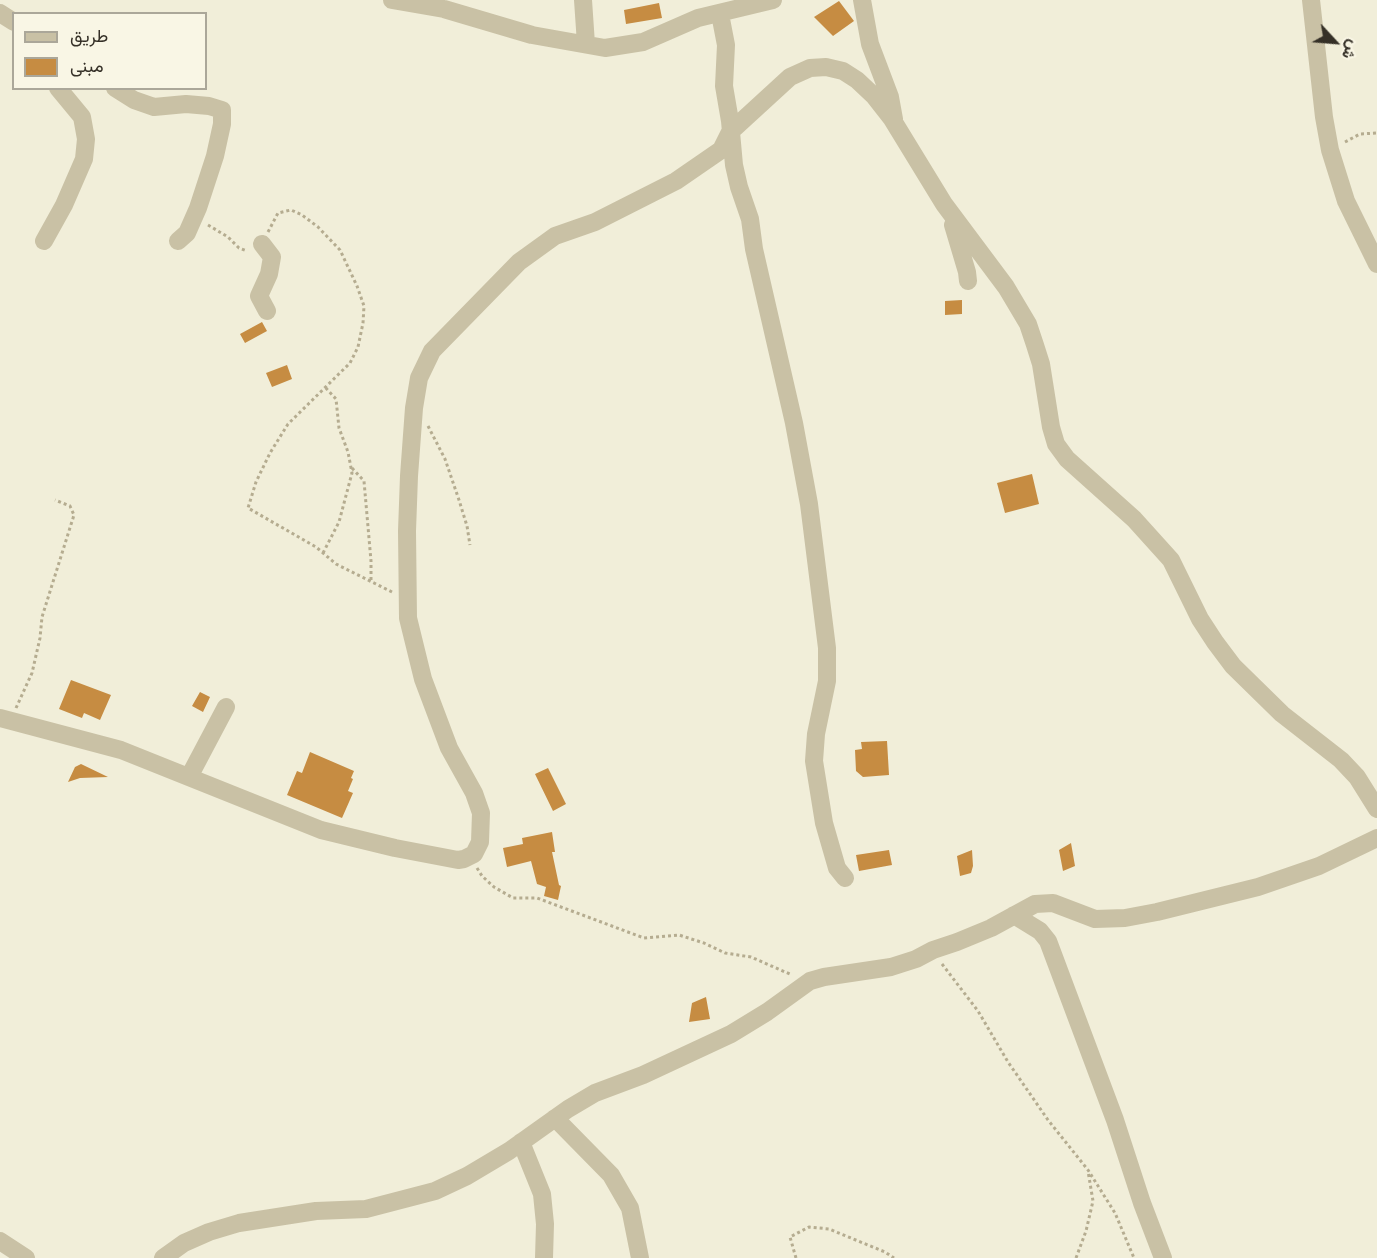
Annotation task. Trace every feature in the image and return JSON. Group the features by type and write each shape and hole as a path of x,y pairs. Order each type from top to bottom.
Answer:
{"street":[{"path":"392,0 444,9 532,35 605,48 643,42 698,18 773,0"},
{"path":"583,0 586,44"},
{"path":"862,0 870,44 890,97 895,123"},
{"path":"1311,0 1324,117 1330,150 1346,201 1377,264"},
{"path":"720,14 726,45 724,86 739,187 750,219 754,249 794,423 809,504 827,648 827,681 816,734 814,761 824,823 837,868 845,878"},
{"path":"6,720 121,750 321,830 458,860 470,857 477,850 480,842 481,813 474,793 449,748 423,679 408,618 407,531 414,408 419,378 432,351 519,262 555,236 595,222 675,181 721,150 730,132 790,77 810,68 835,68 857,80 874,96 895,123 944,204 1006,287 1028,324 1041,364 1056,444 1067,459 1134,519 1171,560 1200,619 1233,666 1282,714 1341,760 1357,777 1377,809"},
{"path":"44,241 64,205 84,159 86,140 82,117 60,90"},
{"path":"118,90 134,100 154,107 186,104 210,106 222,111 222,124 215,156 193,220 187,233 178,241"},
{"path":"944,204 959,242 968,281"},
{"path":"262,244 272,257 269,274 259,296 267,311"},
{"path":"189,777 226,707"},
{"path":"164,1258 184,1243 208,1232 239,1223 316,1210 366,1209 435,1191 467,1176 595,1093 643,1076 731,1034 810,981 891,967 916,959 933,950 966,939 1035,904 1053,903 1095,919 1125,918 1157,912 1258,887 1319,866 1377,838"},
{"path":"1014,915 1040,931 1048,941 1111,1109 1163,1258"},
{"path":"555,1118 611,1175 630,1208 640,1258"},
{"path":"521,1142 542,1194 545,1224 544,1258"},
{"path":"0,1241 26,1258"}],"path":[{"path":"1330,150 1360,134 1377,132"},
{"path":"193,220 210,226 228,237 239,248 250,251 262,244 278,213 291,210 318,227 340,250 364,306 358,347 350,363 337,378 324,387 288,424 256,482 248,508 315,547 336,564 397,594 408,595"},
{"path":"323,553 339,522 352,473 348,452 339,428 336,399 324,387"},
{"path":"414,408 430,428 445,459 467,526 470,545"},
{"path":"351,468 364,481 371,561 370,581"},
{"path":"6,720 32,673 42,617 74,515 70,506 55,500"},
{"path":"470,857 482,876 494,887 513,898 537,898 644,938 667,938 679,935 725,953 751,957 810,981"},
{"path":"933,950 978,1011 1008,1062 1048,1120 1088,1170 1115,1213 1134,1258"},
{"path":"1076,1258 1086,1231 1093,1201 1088,1170"},
{"path":"796,1258 790,1237 809,1227 829,1229 885,1252 894,1258"}],"building":[{"path":"839,1 854,21 833,36 814,17"},
{"path":"659,3 662,18 626,24 624,10"},
{"path":"962,300 962,314 945,315 945,301"},
{"path":"262,322 267,331 245,343 240,334"},
{"path":"287,365 292,379 272,387 266,373"},
{"path":"1032,474 1039,504 1005,513 997,483"},
{"path":"71,680 111,695 100,720 84,713 82,718 59,709"},
{"path":"200,692 210,697 203,712 192,706"},
{"path":"887,741 889,775 863,777 856,771 855,750 862,749 861,742"},
{"path":"310,752 354,771 348,791 353,793 342,818 287,795 297,771 302,773"},
{"path":"81,764 108,777 80,778 68,782 75,767"},
{"path":"548,768 566,804 553,811 535,774"},
{"path":"552,832 555,852 552,852 561,886 558,900 544,896 546,887 537,884 531,861 507,867 503,848 523,844 522,838"},
{"path":"1071,843 1075,866 1063,871 1059,850"},
{"path":"889,850 892,865 859,871 856,855"},
{"path":"972,850 971,873 960,876 957,856"},
{"path":"706,997 710,1019 689,1022 692,1003"}]}
